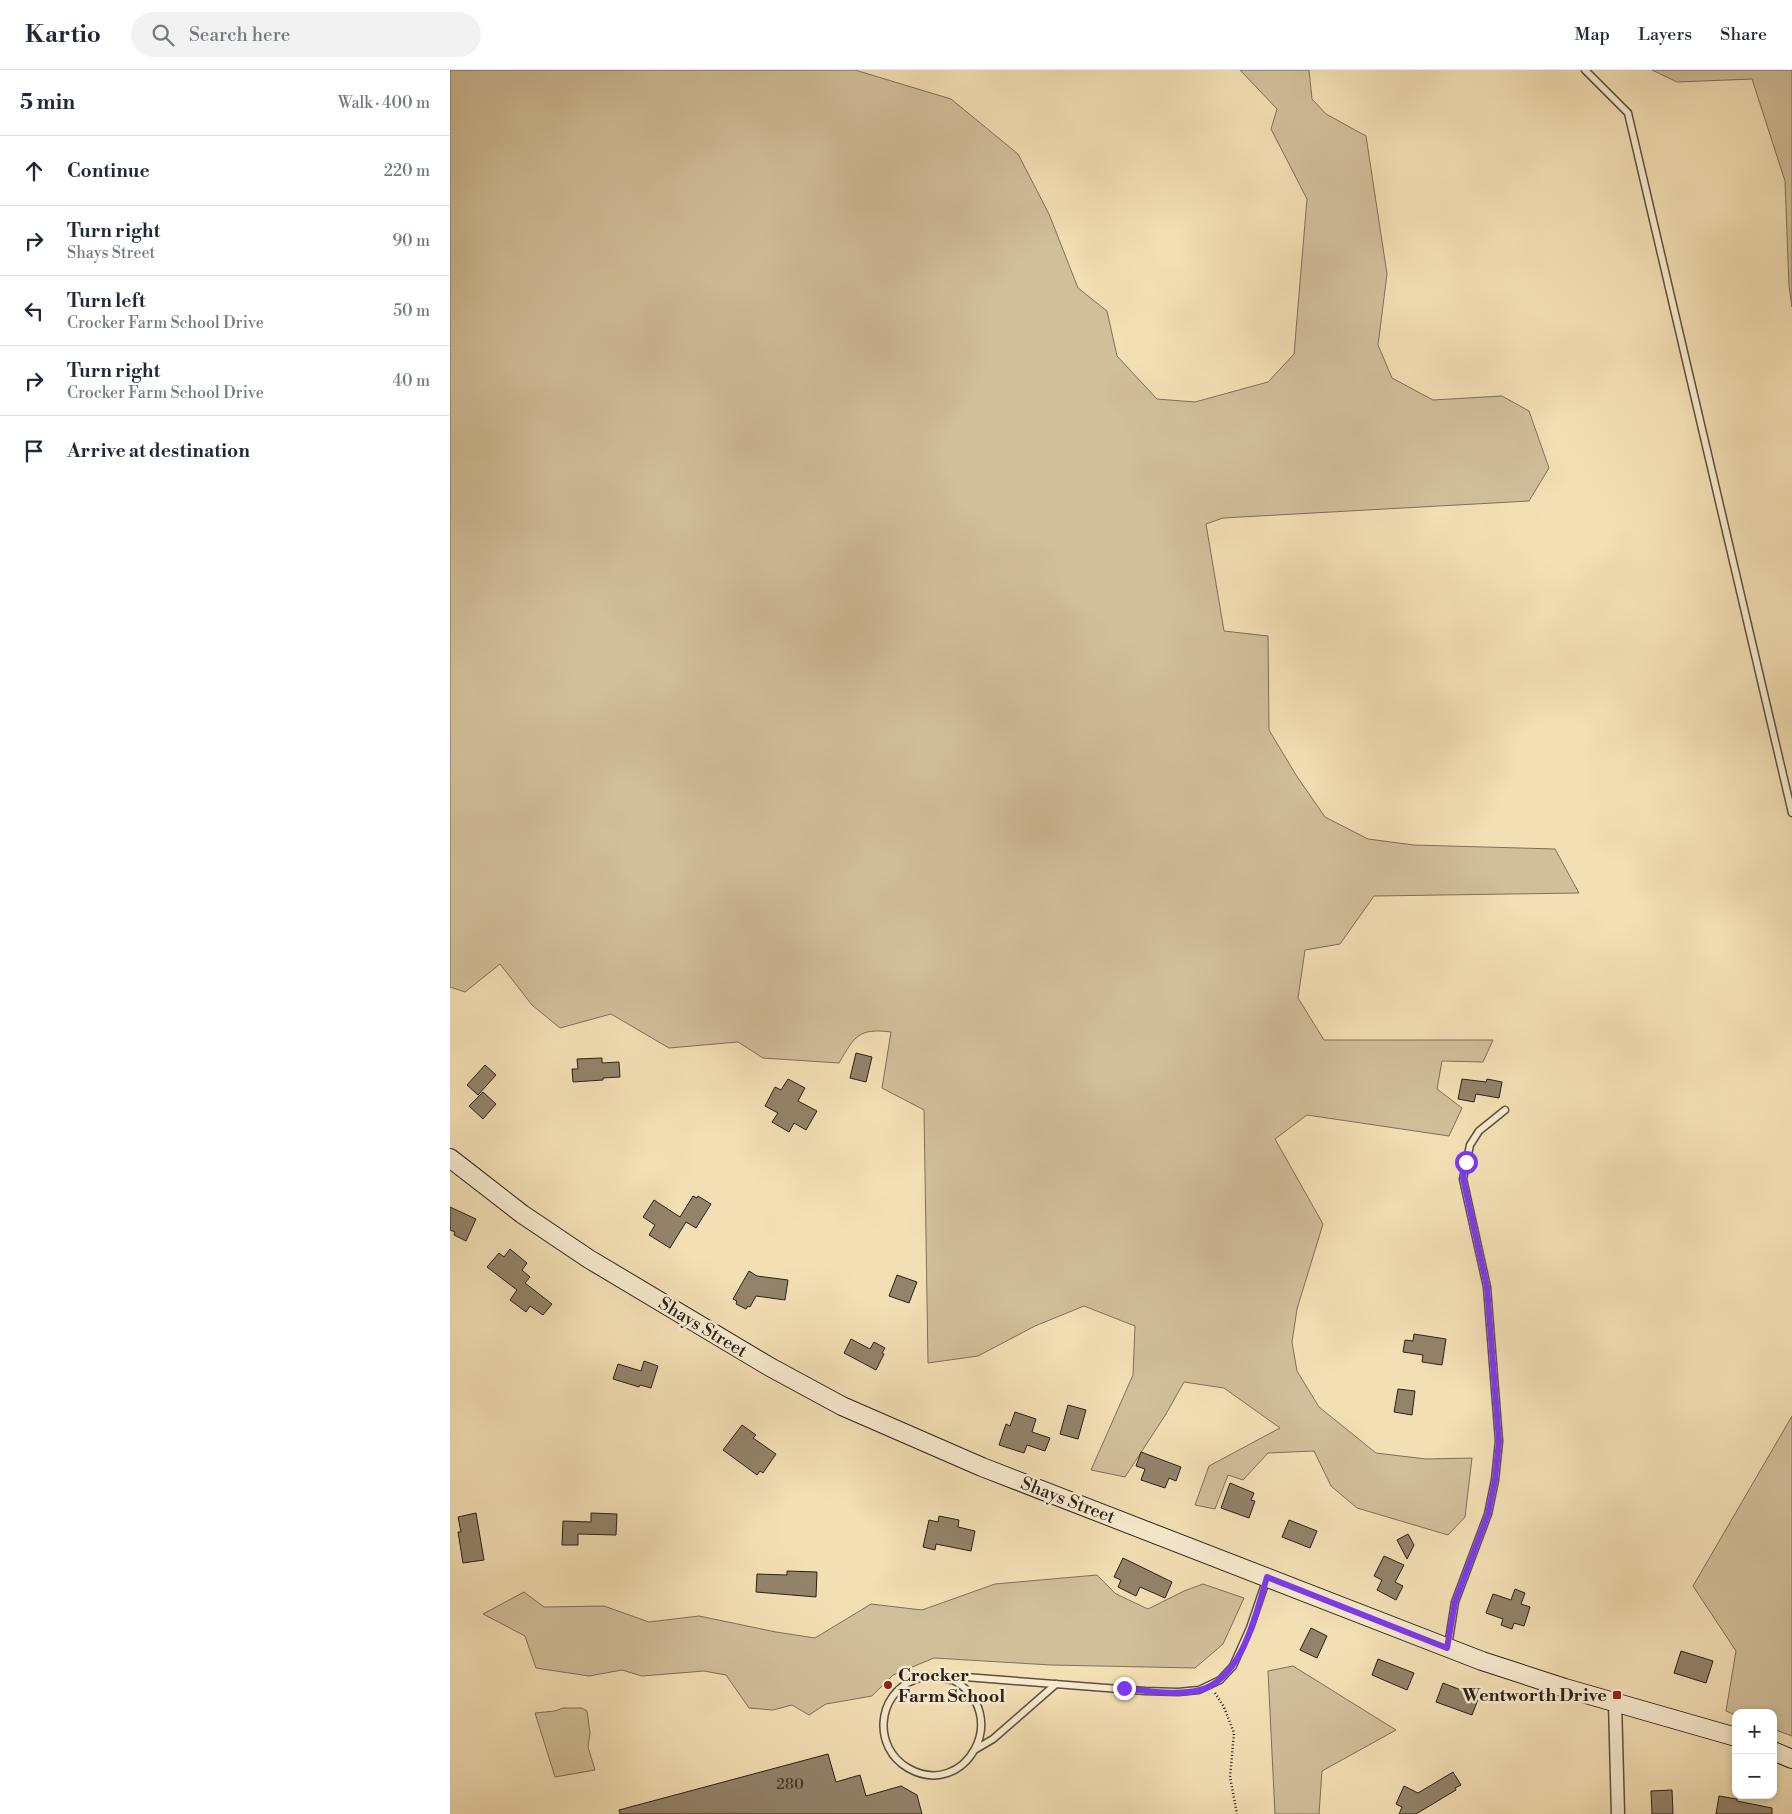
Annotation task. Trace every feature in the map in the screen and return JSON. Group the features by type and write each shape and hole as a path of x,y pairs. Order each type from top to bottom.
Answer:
{"main road":[{"name":"Shays Street","path":"450,1158 522,1214 589,1259 770,1367 826,1398 876,1422 973,1463 1447,1648 1511,1671 1732,1736"},
{"path":"1777,1753 1792,1760"}],"street":[{"path":"1615,1702 1618,1814"}],"lane":[{"path":"1585,70 1628,113 1792,813"},
{"path":"1447,1648 1455,1602 1488,1514 1495,1480 1499,1441 1487,1287 1463,1178 1470,1145 1479,1131 1505,1110"},
{"path":"952,1680 969,1692 979,1710 982,1730 976,1749 960,1766 946,1773 930,1775 915,1771 901,1764 890,1752 887,1745 883,1730 884,1714 890,1699 900,1688 914,1680 929,1676 952,1680 966,1677 1168,1692 1189,1692 1210,1686 1224,1676 1233,1666 1245,1640 1267,1577"},
{"path":"976,1749 993,1739 1056,1684"}],"path":[{"path":"1210,1686 1224,1707 1234,1733 1230,1777 1237,1814"}],"shaded area":[{"path":"450,70 855,70 951,99 1018,154 1049,214 1078,288 1107,311 1117,356 1157,399 1195,402 1268,382 1294,354 1307,199 1271,129 1277,109 1240,70 1309,70 1312,99 1326,114 1366,136 1387,274 1378,345 1392,378 1433,400 1502,396 1529,411 1549,468 1529,501 1223,518 1206,524 1224,631 1268,636 1269,730 1296,775 1325,817 1368,839 1414,845 1555,849 1579,893 1374,896 1340,944 1305,950 1298,998 1324,1040 1493,1040 1483,1062 1442,1061 1437,1089 1462,1108 1449,1136 1307,1115 1275,1139 1323,1224 1297,1309 1292,1342 1297,1371 1319,1407 1376,1453 1426,1459 1472,1458 1465,1517 1448,1535 1357,1508 1331,1486 1314,1451 1268,1453 1243,1480 1228,1475 1215,1509 1195,1505 1209,1466 1280,1428 1224,1388 1184,1382 1166,1414 1125,1477 1091,1470 1133,1375 1135,1326 1084,1306 1035,1326 978,1356 928,1363 924,1110 882,1088 891,1032 871,1031 864,1033 849,1046 839,1063 763,1058 738,1042 669,1048 611,1014 560,1028 532,1005 500,964 465,992 450,987"},
{"path":"1652,70 1792,70 1792,307 1789,286 1785,181 1752,79 1677,82"},
{"path":"1792,1416 1792,1736 1777,1730 1777,1709 1732,1709 1732,1713 1726,1711 1736,1651 1693,1586"},
{"path":"1097,1575 1116,1594 1148,1609 1203,1584 1244,1598 1223,1644 1195,1668 1051,1665 934,1658 893,1675 872,1696 826,1704 809,1715 792,1705 773,1710 749,1708 726,1675 704,1671 642,1676 622,1670 589,1676 536,1668 525,1636 483,1614 524,1592 544,1607 604,1606 649,1622 699,1616 815,1638 871,1604 922,1610 995,1584"},
{"path":"1293,1666 1396,1730 1322,1771 1319,1814 1275,1814 1268,1671"},
{"path":"563,1708 582,1708 587,1711 590,1733 588,1747 595,1770 555,1777 535,1713 555,1711"}],"building":[{"path":"856,1053 872,1057 866,1082 850,1078"},
{"path":"602,1058 602,1063 619,1062 620,1077 573,1082 572,1069 578,1069 577,1059"},
{"path":"485,1065 496,1075 478,1095 467,1085"},
{"path":"788,1079 805,1088 798,1101 817,1111 806,1130 794,1123 789,1132 772,1122 778,1113 765,1106 775,1087 781,1090"},
{"path":"1462,1079 1486,1082 1487,1079 1502,1082 1499,1098 1476,1094 1474,1102 1458,1099"},
{"path":"483,1092 496,1104 483,1119 469,1106"},
{"path":"693,1196 697,1198 698,1196 711,1204 696,1228 686,1222 670,1248 649,1235 655,1225 643,1217 654,1200 680,1217"},
{"path":"450,1207 476,1219 466,1241 454,1235 455,1232 450,1230"},
{"path":"510,1249 527,1263 522,1270 530,1277 525,1283 552,1304 543,1315 530,1306 526,1312 510,1300 517,1290 487,1267 499,1253 504,1257"},
{"path":"749,1271 757,1276 788,1280 785,1300 756,1296 750,1307 748,1306 746,1309 736,1304 737,1301 733,1299"},
{"path":"897,1275 917,1282 909,1303 889,1296"},
{"path":"1414,1334 1446,1339 1442,1365 1422,1362 1423,1355 1403,1352 1405,1340 1413,1341"},
{"path":"851,1339 870,1349 874,1342 885,1348 876,1370 844,1353"},
{"path":"644,1361 658,1366 651,1388 640,1385 639,1387 613,1379 618,1364 641,1371"},
{"path":"1398,1389 1415,1391 1412,1415 1394,1412"},
{"path":"1068,1405 1086,1410 1078,1439 1060,1434"},
{"path":"1015,1412 1036,1419 1032,1432 1050,1438 1045,1451 1027,1445 1024,1453 999,1445 1006,1424 1010,1426"},
{"path":"742,1425 756,1435 753,1438 776,1454 763,1473 760,1471 757,1475 723,1450"},
{"path":"1141,1452 1181,1467 1176,1481 1169,1478 1165,1488 1141,1480 1145,1469 1136,1466"},
{"path":"1230,1483 1254,1493 1251,1500 1255,1501 1249,1518 1221,1508"},
{"path":"476,1513 484,1560 463,1563 458,1532 461,1532 458,1517"},
{"path":"591,1513 617,1514 616,1535 578,1534 578,1545 562,1545 563,1521 591,1522"},
{"path":"939,1516 959,1520 958,1527 975,1531 971,1551 936,1544 935,1550 923,1547 929,1520 938,1522"},
{"path":"1289,1520 1317,1531 1310,1548 1282,1537"},
{"path":"1408,1534 1414,1545 1407,1559 1397,1540"},
{"path":"1384,1556 1404,1565 1395,1582 1403,1586 1396,1600 1377,1590 1382,1580 1374,1576"},
{"path":"1123,1558 1172,1582 1165,1598 1140,1587 1136,1596 1118,1587 1121,1580 1114,1577"},
{"path":"787,1571 817,1572 816,1597 756,1592 757,1574 787,1575"},
{"path":"1515,1589 1525,1593 1521,1604 1530,1607 1524,1626 1514,1623 1512,1629 1501,1625 1503,1619 1486,1613 1493,1594 1511,1600"},
{"path":"1311,1628 1327,1636 1317,1658 1300,1650"},
{"path":"1681,1651 1713,1661 1706,1683 1674,1673"},
{"path":"1378,1659 1414,1673 1407,1690 1372,1675"},
{"path":"1443,1683 1479,1697 1472,1715 1436,1702"},
{"path":"828,1754 836,1782 860,1775 866,1796 901,1786 917,1795 922,1814 620,1814 619,1810"},
{"path":"1453,1772 1461,1785 1455,1788 1456,1790 1416,1814 1399,1814 1402,1807 1396,1804 1404,1786 1418,1793"},
{"path":"1672,1790 1673,1814 1652,1814 1651,1791"},
{"path":"1719,1796 1772,1808 1772,1814 1716,1814"}],"place":[{"name":"Crocker Farm School","path":"888,1685"},
{"name":"Wentworth Drive","path":"1617,1695"}],"route":[{"path":"1124,1688 1146,1691 1189,1692 1205,1688 1220,1680 1233,1666 1245,1640 1267,1577 1447,1648 1455,1602 1488,1514 1495,1480 1499,1441 1498,1408 1487,1287 1463,1178 1466,1162"}]}
